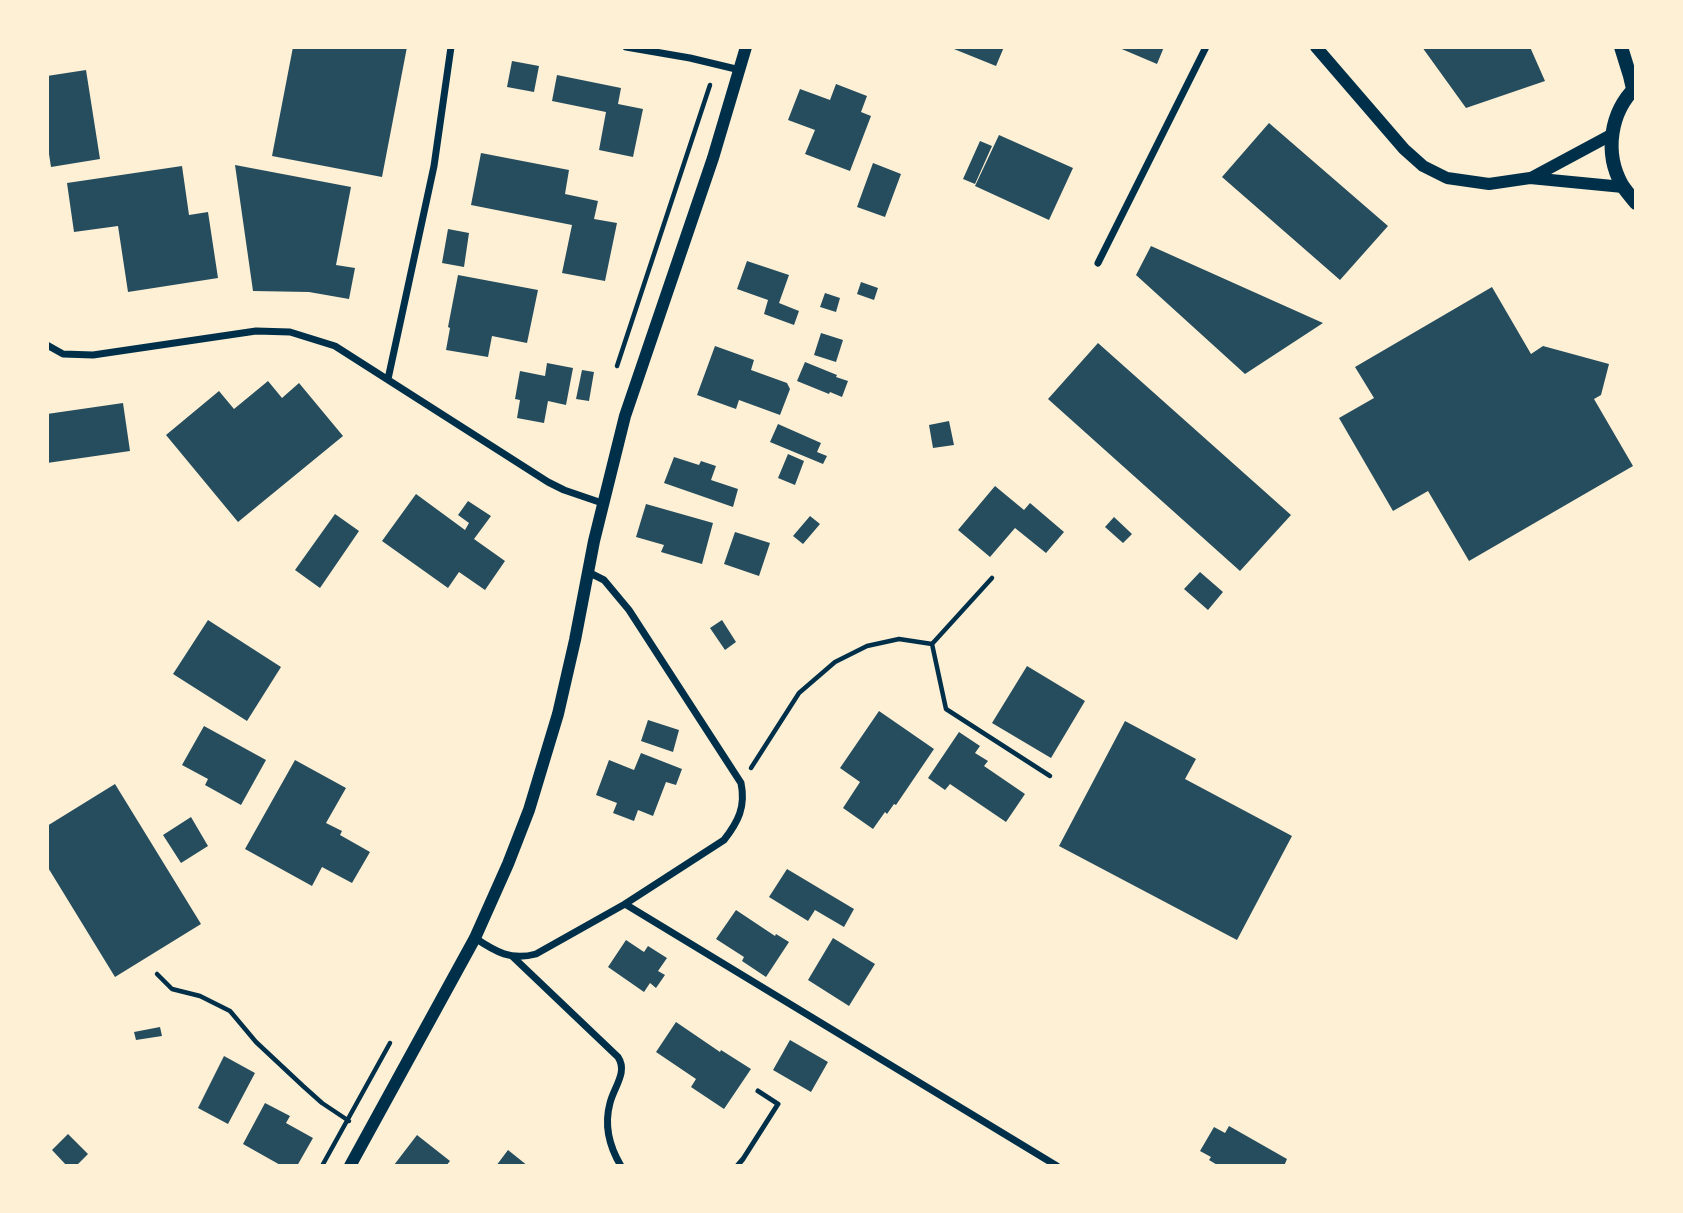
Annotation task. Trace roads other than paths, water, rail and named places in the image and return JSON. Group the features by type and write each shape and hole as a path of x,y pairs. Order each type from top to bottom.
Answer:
{"main road":[{"path":"1621,47 1634,88 1619,110 1611,135 1613,160 1623,187 1636,202"}],"street":[{"path":"388,379 433,166 451,47"},
{"path":"626,47 740,70"},
{"path":"350,1166 475,938 508,864 528,810 558,714 602,503 625,416 713,158 746,47"},
{"path":"1098,263 1206,47"},
{"path":"1316,47 1404,149 1423,166 1447,178 1489,184 1530,178 1623,187"},
{"path":"1530,178 1611,135"},
{"path":"47,345 63,354 93,355 256,331 290,332 335,346 548,482 602,503"},
{"path":"475,938 500,953 511,956 537,954 625,904 724,840 742,809 741,783 629,610 604,580 588,572"},
{"path":"625,904 1057,1166"},
{"path":"511,956 622,1063 623,1070 610,1102 607,1122 610,1142 621,1166"}],"lane":[{"path":"737,1166 778,1104 758,1091"}]}
